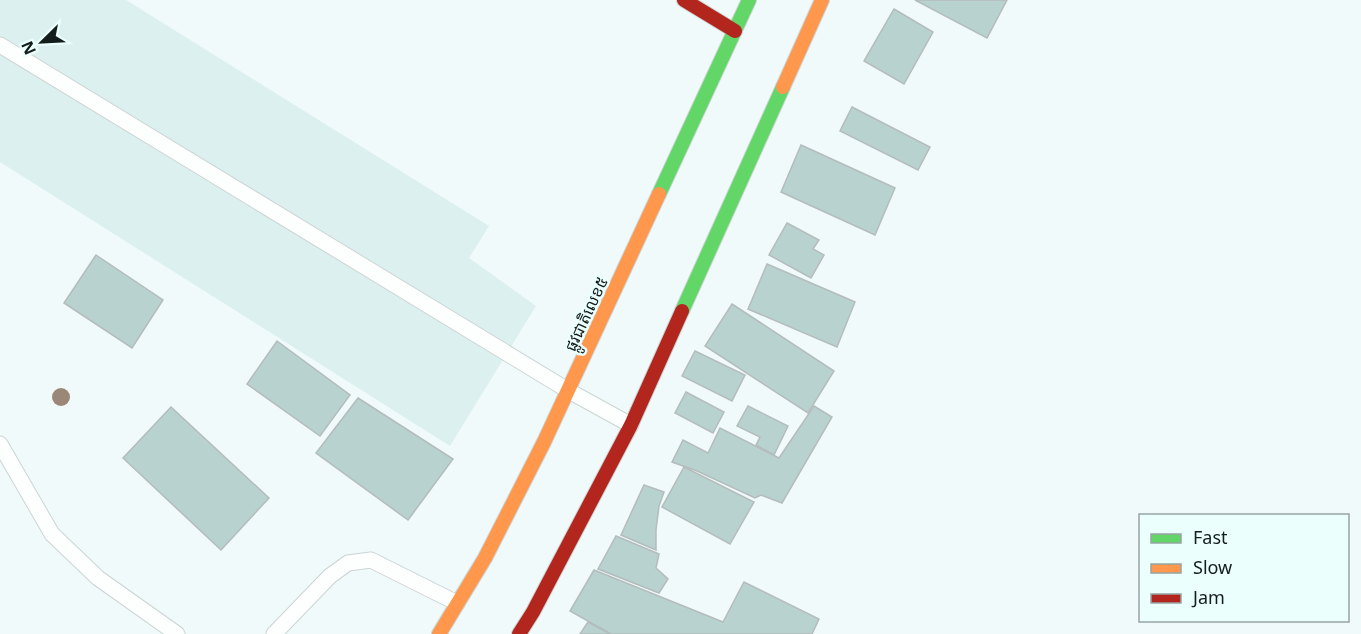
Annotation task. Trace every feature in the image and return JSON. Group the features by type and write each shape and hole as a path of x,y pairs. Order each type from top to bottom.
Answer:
{"main road":[{"path":"684,0 735,31"},
{"name":"ផ្លូវជាតិលេខ៥","path":"438,634 485,558 569,391 749,0"},
{"path":"519,634 533,612 631,425 822,0"}],"lane":[{"path":"0,45 569,391 631,425"},
{"path":"0,444 52,534 98,578 177,634"},
{"path":"274,634 330,576 348,563 371,560 457,603"}],"shaded area":[{"path":"0,0 126,0 489,226 469,258 536,306 450,446 0,162"}],"building":[{"path":"915,0 1007,0 987,38"},
{"path":"894,9 933,32 904,84 864,61"},
{"path":"852,107 930,147 918,170 840,131"},
{"path":"801,145 895,188 875,235 781,192"},
{"path":"787,223 819,240 813,249 824,255 811,278 769,255"},
{"path":"96,255 163,300 132,348 64,303"},
{"path":"767,264 855,302 837,347 748,309"},
{"path":"732,304 834,371 808,413 705,346"},
{"path":"277,341 350,395 320,436 247,384"},
{"path":"695,351 745,375 732,401 682,376"},
{"path":"686,392 724,412 713,433 675,413"},
{"path":"358,398 453,459 408,520 316,453"},
{"path":"748,406 788,426 774,455 756,445 760,437 737,426"},
{"path":"814,406 832,417 782,503 761,495 755,498 672,462 683,440 708,453 720,428 779,458"},
{"path":"171,407 269,498 221,550 123,458"},
{"path":"684,467 754,502 730,544 662,507"},
{"path":"644,485 664,492 659,506 656,550 621,535"},
{"path":"616,536 659,554 656,568 668,579 659,593 598,569"},
{"path":"594,570 723,622 744,582 819,619 812,634 611,634 570,611"},
{"path":"588,622 610,634 580,634"}],"traffic: fast":[{"path":"659,194 749,0"},
{"path":"682,311 783,87"}],"traffic: slow":[{"path":"783,87 822,0"},
{"path":"439,634 485,558 544,442 659,194"}],"traffic: jam":[{"path":"684,0 735,31"},
{"path":"519,634 533,612 631,425 682,311"}]}
